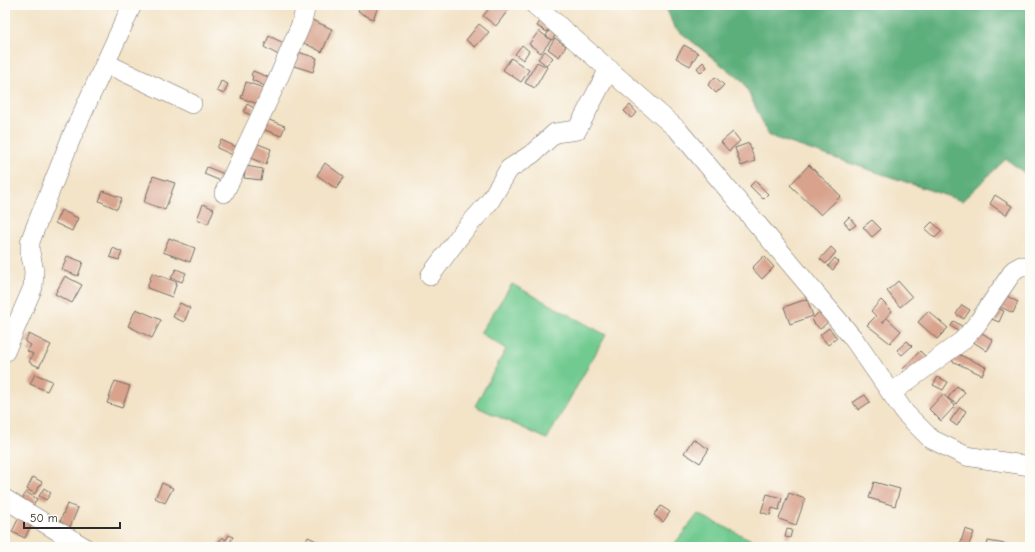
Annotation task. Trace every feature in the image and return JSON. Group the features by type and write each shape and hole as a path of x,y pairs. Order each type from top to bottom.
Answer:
{"street":[{"path":"5,352 33,287 34,271 30,252 30,242 34,231 72,136 132,5"},
{"path":"224,193 278,79 302,22 306,5"},
{"path":"534,5 678,130 853,338 905,413 931,439 966,456 1030,466"},
{"path":"105,64 192,104"},
{"path":"430,276 462,233 490,201 509,169 532,154 555,133 577,130 609,69"},
{"path":"891,393 962,341 977,324 1014,270 1021,266 1030,266"},
{"path":"5,499 84,547"}],"green space":[{"path":"665,5 1030,5 1030,177 1006,159 962,201 769,136 744,83 674,27"},
{"path":"512,284 606,335 547,439 475,406 506,349 480,333"},
{"path":"698,514 766,547 672,547"}],"building":[{"path":"361,5 379,5 373,19 358,12"},
{"path":"492,5 504,5 509,9 496,26 483,16"},
{"path":"312,20 332,29 322,52 302,42"},
{"path":"540,21 550,27 547,32 537,26"},
{"path":"479,24 489,32 475,47 466,40"},
{"path":"550,29 557,33 552,40 546,36"},
{"path":"539,31 551,40 541,53 529,44"},
{"path":"269,36 288,45 282,57 264,47"},
{"path":"555,38 566,46 559,57 548,49"},
{"path":"522,45 529,51 523,60 515,54"},
{"path":"684,45 698,53 690,66 676,58"},
{"path":"545,51 553,58 546,65 538,59"},
{"path":"298,52 317,58 313,72 294,66"},
{"path":"511,58 529,70 521,82 503,70"},
{"path":"537,62 547,67 535,88 525,83"},
{"path":"703,62 707,67 701,73 697,68"},
{"path":"253,71 273,79 269,88 252,80 253,76 251,75"},
{"path":"715,77 724,85 716,93 708,85"},
{"path":"221,81 228,84 224,94 217,91"},
{"path":"246,82 264,88 258,104 241,98"},
{"path":"247,104 254,108 251,115 244,112"},
{"path":"630,105 637,113 631,118 624,111"},
{"path":"264,118 285,126 281,136 260,128"},
{"path":"733,132 740,141 729,151 721,142"},
{"path":"221,140 239,148 235,156 217,148"},
{"path":"253,142 271,149 266,164 247,157"},
{"path":"749,143 755,161 741,166 735,148"},
{"path":"325,163 344,177 336,189 317,175"},
{"path":"809,165 841,196 821,215 790,185"},
{"path":"246,166 263,169 261,180 244,178"},
{"path":"207,167 224,174 221,181 204,174"},
{"path":"153,176 175,183 165,210 144,202"},
{"path":"755,181 768,194 763,199 750,186"},
{"path":"103,191 122,198 117,209 99,201"},
{"path":"995,195 1012,206 1006,215 990,204"},
{"path":"203,204 214,209 208,224 197,219"},
{"path":"61,210 78,218 72,231 55,223"},
{"path":"849,217 856,225 850,229 844,222"},
{"path":"872,220 881,229 872,237 863,227"},
{"path":"932,222 942,231 935,238 925,229"},
{"path":"169,238 195,248 190,262 163,252"},
{"path":"831,247 836,252 826,264 820,259"},
{"path":"113,248 122,252 119,260 110,257"},
{"path":"67,256 83,262 78,276 62,270"},
{"path":"764,256 774,267 762,279 752,268"},
{"path":"835,258 839,262 833,270 828,266"},
{"path":"176,269 186,273 182,282 171,278"},
{"path":"152,273 177,282 172,297 147,288"},
{"path":"65,276 82,285 72,303 55,294"},
{"path":"898,281 912,297 900,307 887,291"},
{"path":"1005,295 1018,302 1013,313 999,306"},
{"path":"807,299 813,316 790,324 784,307"},
{"path":"881,300 892,311 882,322 883,323 887,318 901,331 890,343 867,325 876,316 871,311"},
{"path":"180,303 190,308 184,322 173,317"},
{"path":"962,305 970,310 964,319 956,314"},
{"path":"994,306 1004,311 999,322 989,318"},
{"path":"136,309 161,320 152,338 128,326"},
{"path":"928,311 948,328 937,339 918,322"},
{"path":"819,312 828,322 820,329 811,320"},
{"path":"954,321 963,327 959,332 951,326"},
{"path":"829,328 837,338 828,345 820,335"},
{"path":"979,331 993,340 987,351 972,341"},
{"path":"29,334 51,345 39,367 29,362 33,354 27,351 31,345 25,342"},
{"path":"907,341 912,346 902,355 897,350"},
{"path":"920,351 927,358 909,377 902,370"},
{"path":"956,353 986,367 982,375 952,361"},
{"path":"35,374 52,381 47,391 30,384"},
{"path":"938,377 948,382 943,390 933,385"},
{"path":"115,381 130,386 122,408 107,403"},
{"path":"957,386 965,392 956,404 948,398"},
{"path":"943,394 955,406 941,421 929,409"},
{"path":"865,395 870,402 858,410 853,402"},
{"path":"960,407 966,411 957,426 950,421"},
{"path":"693,439 709,449 700,463 684,453"},
{"path":"33,477 42,482 35,494 27,489"},
{"path":"874,482 900,489 895,506 869,498"},
{"path":"162,483 173,488 165,503 155,498"},
{"path":"44,488 51,493 46,500 39,496"},
{"path":"26,492 37,499 32,508 21,502"},
{"path":"789,493 805,499 796,525 779,519"},
{"path":"767,494 782,498 779,510 772,508 770,515 761,512"},
{"path":"67,504 78,508 68,532 58,527"},
{"path":"661,506 670,512 663,522 654,515"},
{"path":"20,515 33,521 25,538 12,532"},
{"path":"787,529 792,530 790,538 785,537"},
{"path":"965,529 974,532 968,547 960,545"},
{"path":"229,535 233,537 227,547 216,547 222,537 226,540"},
{"path":"308,537 329,547 303,547"},
{"path":"988,541 1011,545 1011,547 987,547"}]}
